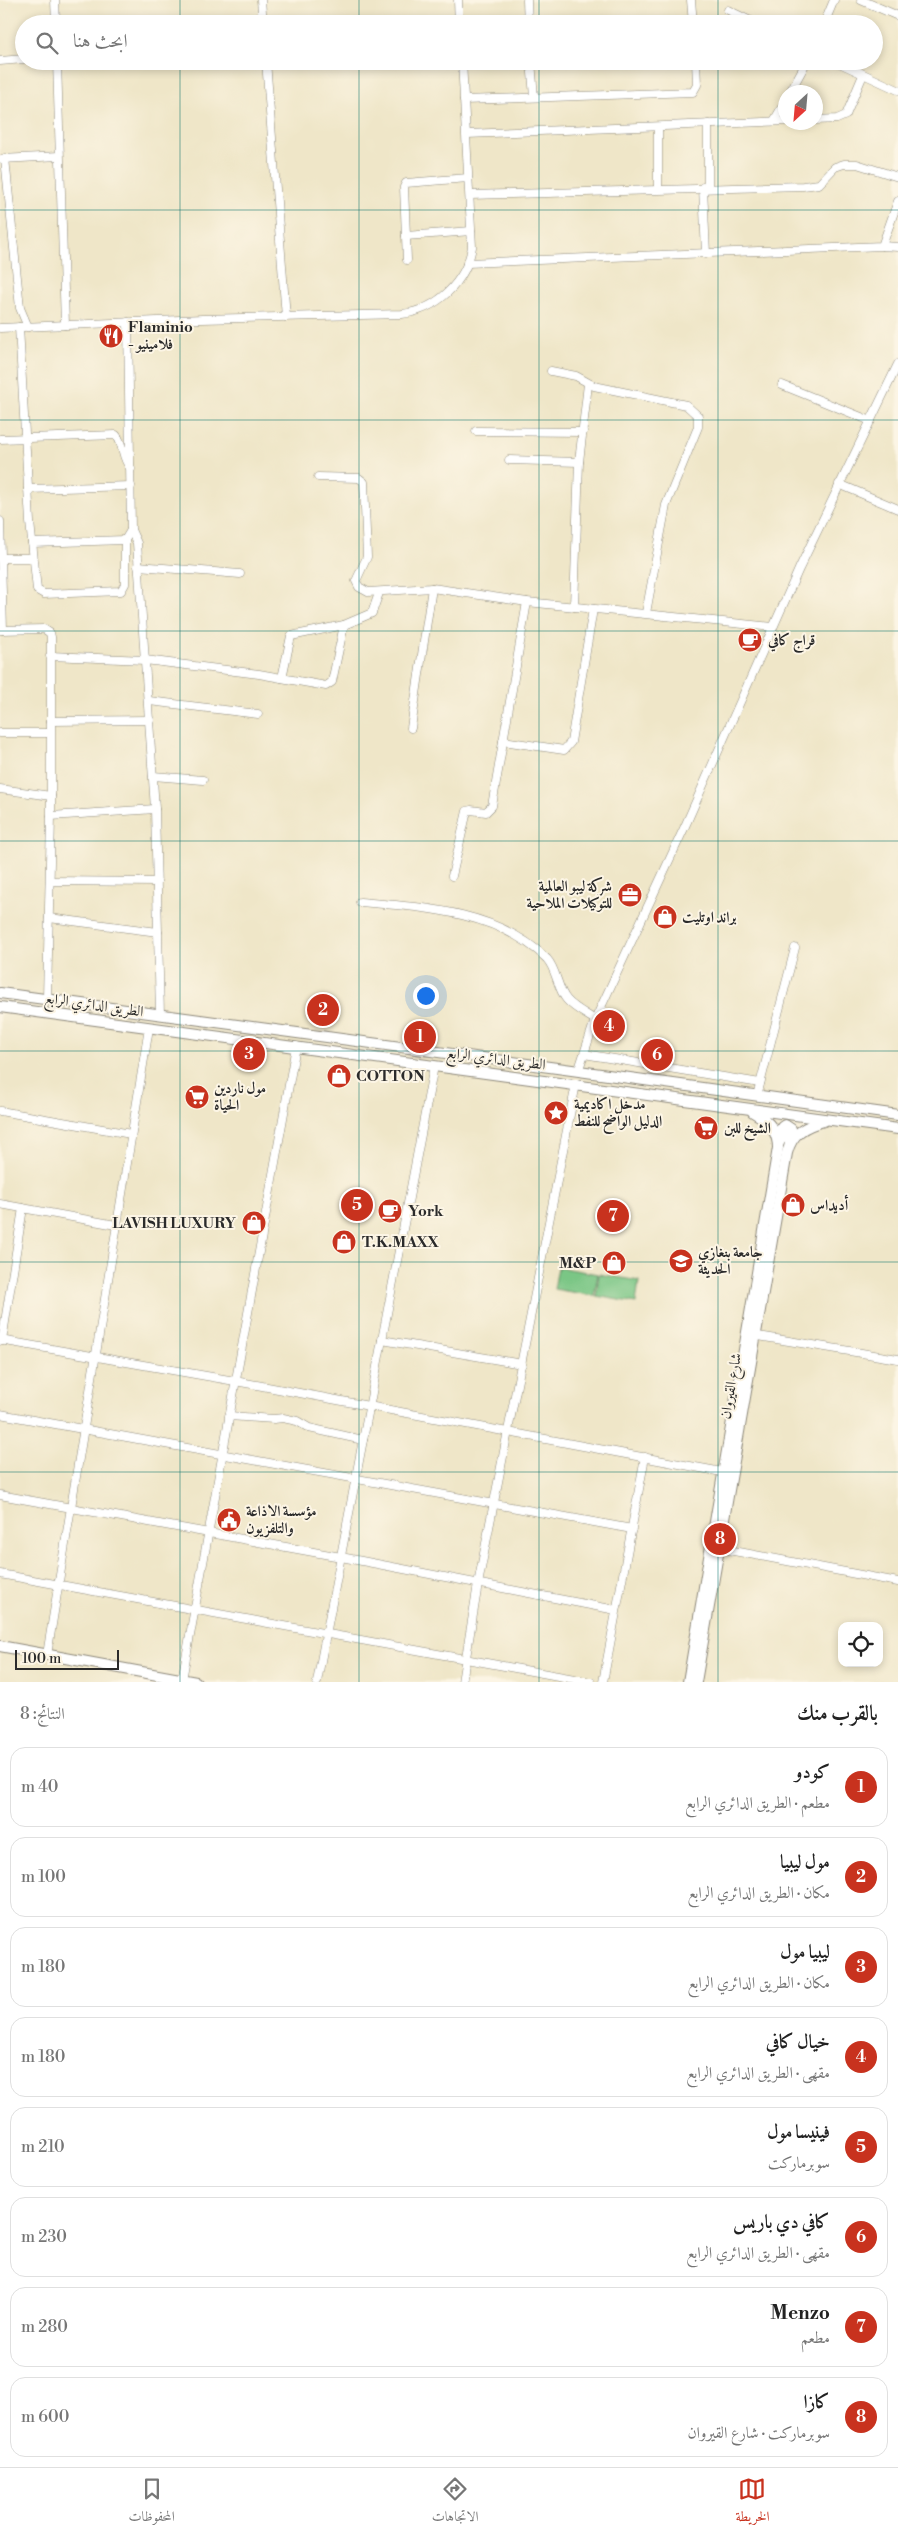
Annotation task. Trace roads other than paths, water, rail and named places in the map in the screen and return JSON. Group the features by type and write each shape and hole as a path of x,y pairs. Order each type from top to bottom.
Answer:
{"main road":[{"name":"الطريق الدائري الرابع","path":"0,993 579,1069 898,1115"},
{"name":"الطريق الدائري الرابع","path":"0,1007 576,1084 898,1130"},
{"path":"103,1021 104,1008"},
{"path":"748,1110 770,1124 783,1147"},
{"name":"شارع القيروان","path":"696,1682 783,1147 801,1129 830,1120"},
{"name":"شارع القيروان","path":"688,1682 722,1472 751,1335"},
{"path":"0,1646 150,1678 196,1682"}],"street":[{"path":"55,0 56,15"},
{"path":"261,0 262,15"},
{"path":"458,0 459,15"},
{"path":"526,0 527,15"},
{"path":"691,0 692,15"},
{"path":"828,15 834,0"},
{"path":"861,0 898,16"},
{"path":"728,10 738,15"},
{"path":"0,61 15,60"},
{"path":"57,70 65,325"},
{"path":"267,70 286,317"},
{"path":"0,328 414,312 434,304 448,293 467,263 472,247 462,70"},
{"path":"532,70 534,98"},
{"path":"464,100 692,92 697,85 696,70"},
{"path":"794,85 802,70"},
{"path":"853,70 898,90"},
{"path":"823,119 842,118 846,115 863,75"},
{"path":"774,121 778,114"},
{"path":"467,134 778,121"},
{"path":"706,254 708,124"},
{"path":"658,127 658,189"},
{"path":"28,327 20,308 2,158 59,156"},
{"path":"470,195 819,184 835,167 844,164 857,164 898,177"},
{"path":"407,260 404,187 406,184 468,178"},
{"path":"882,246 898,201"},
{"path":"406,236 472,231"},
{"path":"467,263 882,246 898,247"},
{"path":"128,322 131,530 137,543 149,702 155,809 160,1015"},
{"path":"19,327 32,543 36,585 40,593 121,591 125,586 125,540 131,530"},
{"path":"579,1069 595,1020 686,824 773,627 839,484 898,364"},
{"path":"551,371 576,376 588,384 686,405 696,413 699,420 666,505 646,613"},
{"path":"574,607 579,462 588,384"},
{"path":"782,386 871,421"},
{"path":"476,431 583,432"},
{"path":"0,439 116,435 119,437 123,458 131,469"},
{"path":"508,460 579,462"},
{"path":"318,477 358,478 364,482 367,558 356,581 366,591 379,593 404,589 432,588 527,602 773,627"},
{"path":"839,484 898,509"},
{"path":"28,489 131,486"},
{"path":"0,521 1,630 48,631 51,636 51,816 47,1000"},
{"path":"32,543 125,540"},
{"path":"1,558 34,558"},
{"path":"138,566 240,574"},
{"path":"411,728 432,588"},
{"path":"282,678 291,636 344,625 372,613 379,593"},
{"path":"452,876 467,812 471,810 486,812 492,806 527,602"},
{"path":"503,741 564,750 568,748 571,742 593,609"},
{"path":"50,656 146,660 282,678 323,686 331,684 344,625"},
{"path":"149,702 258,714"},
{"path":"50,721 150,720"},
{"path":"0,733 50,733"},
{"path":"153,776 203,780"},
{"path":"0,789 51,796"},
{"path":"51,816 155,809"},
{"path":"50,881 157,882"},
{"path":"360,902 443,912 502,928 536,949 549,961 567,1000 595,1020"},
{"path":"49,918 158,932"},
{"path":"757,1096 795,948"},
{"path":"47,1655 60,1585 116,1225 149,1028"},
{"path":"182,1680 296,1046"},
{"path":"584,1054 760,1083"},
{"path":"317,1682 434,1066"},
{"path":"462,1682 478,1584 576,1084"},
{"path":"0,1111 131,1134"},
{"path":"0,1204 116,1225"},
{"path":"23,1208 1,1341 235,1381 722,1472"},
{"path":"751,1335 898,1359"},
{"path":"382,1340 522,1364"},
{"path":"0,1414 632,1529"},
{"path":"229,1416 283,1418 297,1421 308,1428 363,1440"},
{"path":"602,1682 645,1457"},
{"path":"0,1496 341,1557 616,1610"},
{"path":"718,1548 898,1582"},
{"path":"0,1574 195,1608 592,1682"}],"place":[{"name":"Flaminio - فلامينيو","path":"111,336"},
{"name":"قراج كافي","path":"750,640"},
{"name":"شركة ليبو العالمية للتوكيلات الملاحية","path":"630,895"},
{"name":"براند اوتليت","path":"665,917"},
{"name":"مول ليبيا","path":"323,1010"},
{"name":"خيال كافي","path":"609,1026"},
{"name":"كودو","path":"420,1037"},
{"name":"ليبيا مول","path":"249,1054"},
{"name":"كافي دي باريس","path":"657,1055"},
{"name":"COTTON","path":"339,1076"},
{"name":"مول ناردين الحياة","path":"197,1097"},
{"name":"مدخل اكاديمية الدليل الواضح للنفط","path":"556,1113"},
{"name":"الشيخ للبن","path":"706,1128"},
{"name":"فينيسا مول","path":"357,1205"},
{"name":"أديداس","path":"793,1205"},
{"name":"York","path":"390,1211"},
{"name":"Menzo","path":"613,1216"},
{"name":"LAVISH LUXURY","path":"254,1223"},
{"name":"T.K.MAXX","path":"344,1242"},
{"name":"جامعة بنغازي الحديثة","path":"681,1261"},
{"name":"M&P","path":"614,1263"},
{"name":"مؤسسة الاذاعة والتلفزيون","path":"229,1520"},
{"name":"كازا","path":"720,1539"}]}
